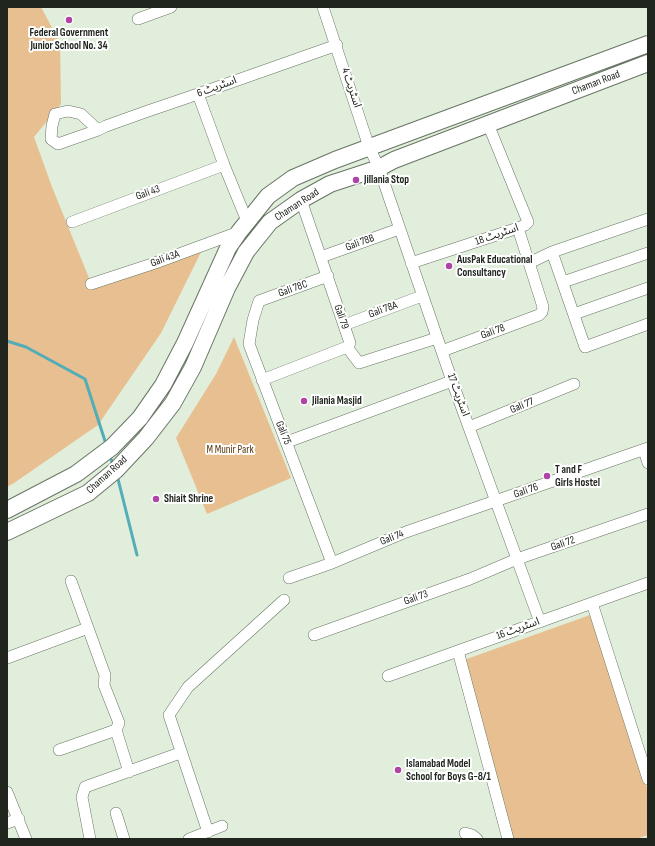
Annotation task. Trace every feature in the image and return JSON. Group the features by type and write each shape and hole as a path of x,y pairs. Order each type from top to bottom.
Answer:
{"street":[{"path":"138,19 171,7"},
{"name":"اسٹریٹ 4","path":"322,7 336,44 370,147 379,168"},
{"name":"اسٹریٹ 6","path":"98,130 336,44"},
{"name":"Chaman Road","path":"7,510 76,474 112,447 140,418 163,385 185,343 228,248 243,226 268,196 293,178 370,147 648,44"},
{"name":"Chaman Road","path":"7,532 88,493 116,470 146,438 173,403 186,379 227,288 246,252 270,222 301,200 330,184 379,168 394,160 648,63"},
{"path":"198,94 224,165 243,226"},
{"name":"اسٹریٹ 18","path":"411,263 518,228 528,222 488,124"},
{"name":"Gali 43","path":"72,222 224,165"},
{"name":"اسٹریٹ 17","path":"379,168 452,381 540,622"},
{"name":"Gali 79","path":"301,200 350,340 347,347"},
{"path":"518,228 529,263 552,252 648,219"},
{"name":"Gali 43A","path":"91,284 155,263 243,226"},
{"name":"Gali 78B","path":"321,257 400,229"},
{"path":"552,252 586,347 648,324"},
{"path":"563,282 648,253"},
{"name":"Gali 78","path":"442,351 539,315 542,312 543,307 529,263"},
{"name":"Gali 78C","path":"259,301 328,276"},
{"path":"574,314 648,288"},
{"name":"Gali 78A","path":"344,325 422,296"},
{"name":"Gali 75","path":"259,301 253,320 249,344 332,563"},
{"path":"262,380 347,347 359,363 437,338"},
{"path":"287,442 452,381"},
{"name":"Gali 77","path":"469,427 574,384"},
{"path":"646,449 648,463"},
{"name":"Gali 76","path":"496,502 646,449"},
{"name":"Gali 74","path":"289,578 332,563 406,532 496,502"},
{"name":"Gali 72","path":"517,559 648,514"},
{"name":"Gali 73","path":"314,635 470,579 517,559"},
{"path":"71,581 105,675 104,685 119,723 116,730 129,772"},
{"name":"اسٹریٹ 16","path":"388,676 648,583"},
{"path":"208,832 169,719 171,710 188,687 284,600"},
{"path":"592,603 648,780"},
{"path":"7,658 88,628"},
{"path":"458,651 508,839"},
{"path":"59,750 116,730"},
{"path":"90,839 82,792 85,787 180,752"},
{"path":"8,797 19,819 26,839"},
{"path":"116,813 124,839"},
{"path":"7,823 19,819"},
{"path":"189,839 222,826"},
{"path":"464,833 472,835 478,839"}],"green space":[{"path":"7,7 41,7 60,43 61,104 34,137 52,187 91,283 202,250 161,333 98,425 7,487"},
{"name":"M Munir Park","path":"234,337 291,478 207,514 176,438 216,374"},
{"path":"590,615 648,791 648,835 636,839 511,839 464,660"}],"waterway":[{"path":"7,341 26,347 85,379 105,441"},
{"path":"118,479 137,555"}],"place":[{"name":"Federal Government Junior School No. 34","path":"69,20"},
{"name":"Jillania Stop","path":"356,180"},
{"name":"AusPak Educational Consultancy","path":"449,266"},
{"name":"Jilania Masjid","path":"304,401"},
{"name":"T and F Girls Hostel","path":"547,476"},
{"name":"Shiait Shrine","path":"156,499"},
{"name":"Islamabad Model School for Boys G-8/1","path":"398,770"}]}
